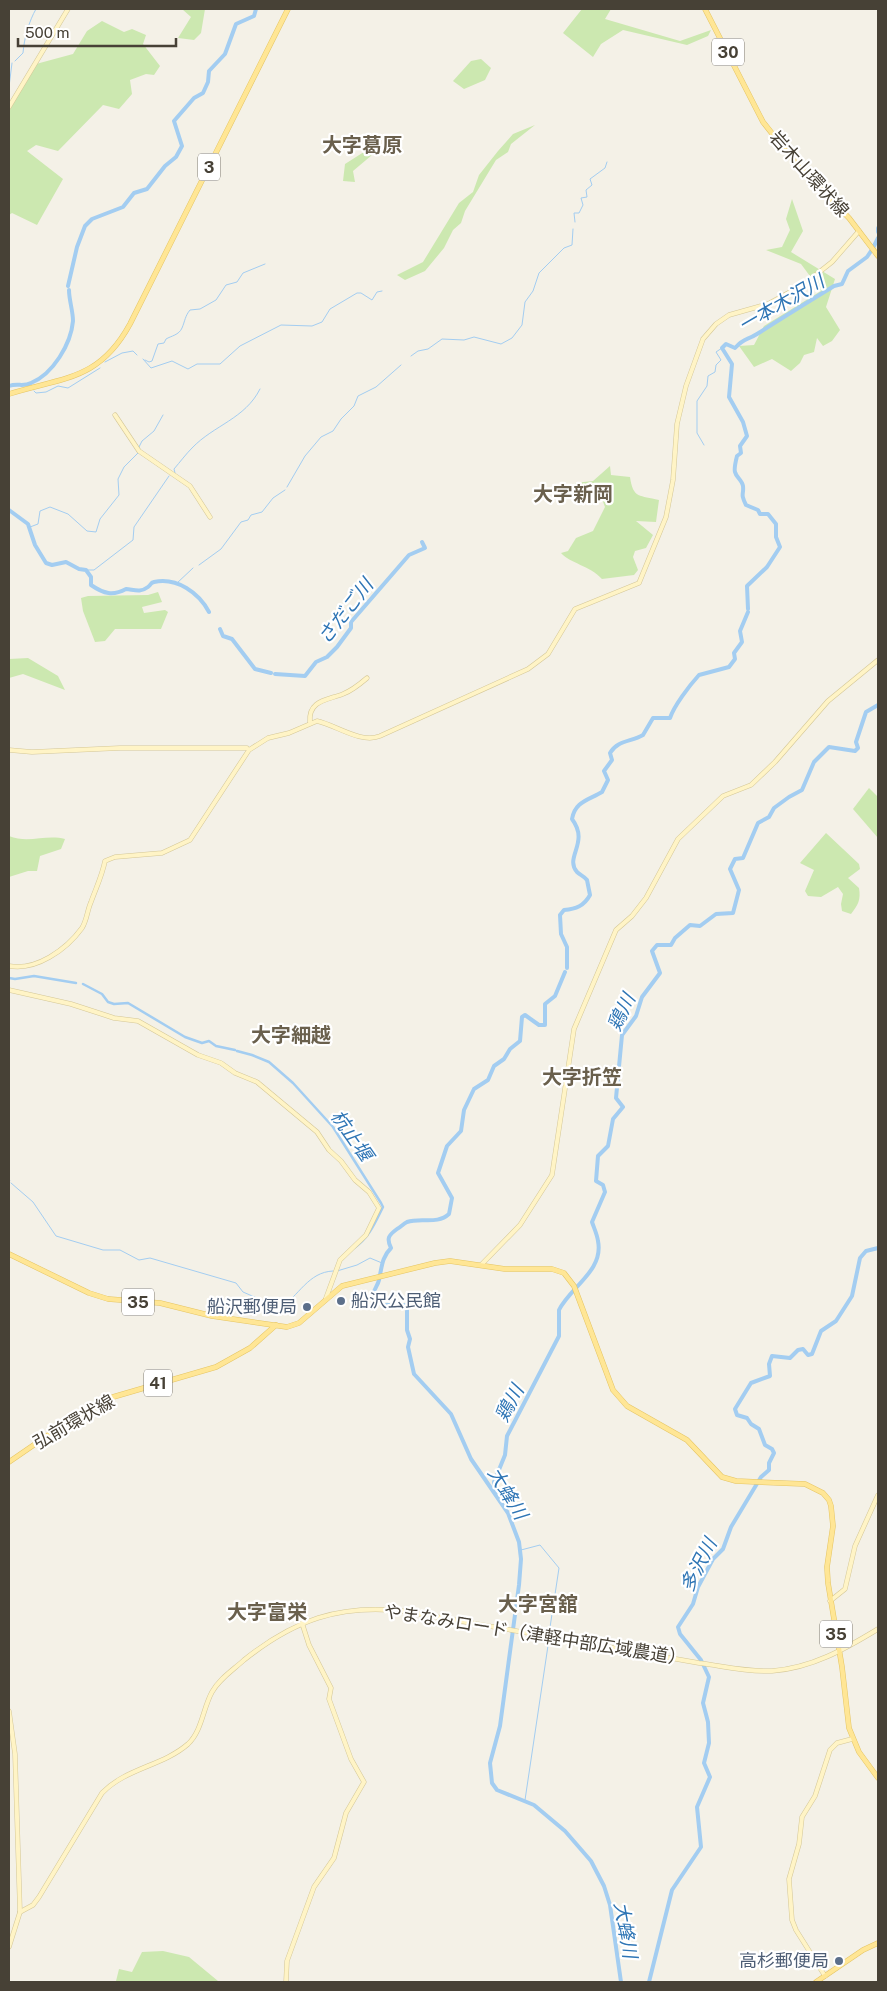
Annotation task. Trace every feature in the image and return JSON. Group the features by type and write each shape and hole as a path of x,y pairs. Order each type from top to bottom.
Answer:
{"main road":[{"name":"3","path":"9,394 62,381 89,370 110,353 130,324 288,9"},
{"name":"岩木山環状線","path":"705,9 763,122 797,165 858,231 878,256"},
{"name":"35","path":"9,1254 89,1293 108,1299 160,1303 212,1316 287,1327 296,1325 342,1286 443,1261 505,1268 552,1269 564,1273 577,1291 613,1390 618,1398 627,1406 687,1440 719,1475 730,1480 804,1484 816,1488 830,1500 833,1526 827,1567 846,1712 852,1738 866,1763 878,1778"},
{"name":"弘前環状線","path":"9,1462 73,1418 113,1397 216,1367 250,1348 276,1325"},
{"path":"816,1982 864,1950 878,1943"}],"street":[{"path":"9,107 68,9"},
{"path":"9,966 16,968 37,964 64,947 80,930 105,862 115,857 162,853 190,840 249,750 268,738 289,733 310,722 326,722 368,738 380,736 528,669 548,654 575,609 639,583 666,517 673,480 677,424 686,386 703,339 710,330 729,315 768,304 804,285 832,262 858,231"},
{"path":"115,415 139,451 190,486 210,517"},
{"path":"481,1265 520,1225 552,1175 574,1029 616,930 632,916 646,898 678,839 723,796 751,785 776,762 828,700 878,660"},
{"path":"310,722 310,712 314,706 325,699 342,695 367,678"},
{"path":"9,750 32,752 128,748 247,748"},
{"path":"9,990 71,1004 114,1018 138,1021 198,1055 221,1063 235,1073 257,1082 311,1126 355,1180 369,1192 379,1208 366,1235 340,1260 326,1298"},
{"path":"830,1601 844,1589 855,1546 878,1496"},
{"name":"やまなみロード（津軽中部広域農道）","path":"20,1912 33,1905 39,1898 102,1793 110,1784 172,1754 189,1742 197,1730 212,1692 220,1681 276,1637 302,1623 341,1611 384,1609 510,1629 699,1663 745,1670 771,1671 807,1665 839,1652 878,1629"},
{"path":"286,1982 287,1961 314,1886 334,1858 346,1813 364,1782 351,1759 329,1699 331,1688 309,1645 302,1623"},
{"path":"9,1711 15,1754 20,1912 9,1947"},
{"path":"825,1976 794,1925 789,1879 799,1844 802,1817 815,1796 830,1750 837,1743 852,1738"}],"green space":[{"path":"182,9 205,9 201,33 194,40 178,38 191,17"},
{"path":"582,9 611,9 605,19 680,41 711,30 708,36 687,45 623,30 601,44 593,57 563,33"},
{"path":"102,21 124,32 132,29 146,35 143,44 160,66 154,75 146,74 130,80 132,94 119,109 103,105 58,151 36,145 27,151 63,179 37,225 12,213 9,215 9,111 36,64 73,54 87,31"},
{"path":"481,59 491,68 485,80 464,89 453,81 471,61"},
{"path":"535,125 511,144 508,152 496,160 465,211 461,223 453,230 444,248 425,271 405,280 397,275 423,262 459,203 473,192 479,175 498,151 513,134"},
{"path":"367,150 372,155 353,171 355,182 343,181 345,164"},
{"path":"792,199 803,231 791,252 835,279 826,307 840,330 832,341 823,346 817,338 814,352 804,355 800,363 791,371 772,359 754,367 739,346 754,345 764,326 821,291 801,264 766,250 782,247 790,230 786,219"},
{"path":"610,466 611,475 630,477 635,493 659,500 656,522 636,521 653,535 646,548 635,551 633,557 638,570 634,575 602,579 597,574 570,560 561,553 568,551 576,538 593,531 605,507 602,499 596,493 576,497 575,483 593,481"},
{"path":"158,592 162,602 142,607 144,613 165,610 168,612 161,629 115,629 105,641 95,642 83,611 81,598 88,596 148,595"},
{"path":"28,658 58,676 65,690 23,674 9,678 9,659"},
{"path":"869,788 878,797 878,838 853,809"},
{"path":"826,833 859,864 860,869 848,878 859,888 860,892 858,902 851,914 842,911 843,894 838,887 821,897 808,896 805,891 814,870 800,863"},
{"path":"9,836 23,839 65,839 61,849 40,856 37,871 28,871 9,877"},
{"path":"163,1951 189,1957 218,1981 116,1981 119,1969 132,1972 142,1952"}],"waterway":[{"path":"15,61 23,53 27,30 36,9"},
{"path":"68,286 77,247 85,226 92,219 123,207 134,193 147,189 165,166 176,157 182,146 174,121 194,98 203,93 208,82 209,71 225,54 236,24 254,16 256,9"},
{"path":"9,87 12,63"},
{"path":"575,222 574,213 579,213 583,205 581,198 587,197 586,190 592,185 590,179 605,168 607,162"},
{"path":"411,356 418,351 428,349 442,339 464,340 474,337 501,344 512,338 522,325 525,302 533,291 539,273 564,248 572,245 573,229"},
{"name":"一本木沢川","path":"873,248 878,238"},
{"path":"748,609 747,586 767,567 780,547 776,537 776,524 768,514 760,514 758,510 746,505 742,484 735,472 737,456 741,453 740,446 747,436 743,422 729,397 732,364 722,348 726,344 735,348 743,341 834,286 842,284 848,271 867,257 871,251"},
{"path":"145,360 152,361 158,344 164,343 166,339 181,330 190,310 200,309 216,300 226,285 237,282 243,273 265,264"},
{"path":"9,386 28,384 39,379 47,373 65,348 72,330 73,321 69,290"},
{"path":"143,359 151,368 172,361 188,369 197,364 220,364 240,346 281,325 312,326 322,322 330,309 357,293 361,293 372,300 377,292 382,291"},
{"path":"704,445 697,433 697,401 707,386 708,376 715,372 716,365 721,360 716,352 722,348"},
{"path":"105,362 122,353 133,351 137,355"},
{"path":"287,487 305,456 321,437 333,431 341,419 354,406 358,396 376,387 401,365"},
{"path":"34,391 36,393 46,392 58,386 68,388 100,368"},
{"path":"175,473 174,469 192,448 210,433 238,415 254,399 260,389"},
{"path":"139,447 142,441 154,431 163,415"},
{"path":"30,527 38,524 40,511 50,507 68,514 87,531 96,532 100,519 119,495 118,479 124,467 138,453"},
{"path":"86,570 94,570 133,540 134,527 169,476"},
{"path":"199,565 221,549 241,522 248,520 251,515 262,512 273,498 285,490"},
{"name":"さだご川","path":"9,510 28,524 35,545 46,563 52,565 66,562 79,569 86,570 91,577 91,585 109,593 117,593 126,589 142,590 154,582 163,581 179,584 193,593 209,612"},
{"name":"さだご川","path":"275,674 305,676 316,662 327,657 351,628 351,622 409,555 425,548 422,542"},
{"path":"176,584 193,568"},
{"path":"567,968 567,947 561,934 560,915 564,910 576,908 588,899 590,895 587,880 577,872 573,861 579,835 572,819 576,808 602,792 608,780 604,771 612,760 610,753 613,749 621,743 643,735 653,718 670,718 682,696 699,675 729,667 735,659 734,653 742,642 740,631 748,612"},
{"name":"さだご川","path":"220,629 223,636 232,639 255,669 271,673"},
{"name":"鶏川","path":"496,1492 494,1482 505,1455 507,1436 559,1336 559,1310 596,1261 598,1241 592,1222 605,1192 603,1185 596,1181 598,1156 608,1146 613,1119 623,1107 616,1098 622,1035 636,1016 642,997 660,973 652,951 657,945 671,945 675,938 690,925 700,926 716,914 733,913 739,890 730,869 735,859 743,858 758,823 769,817 774,808 802,790 814,762 829,747 855,751 858,748 856,742 866,712 878,705"},
{"name":"大蜂川","path":"565,972 555,996 545,1004 545,1025 539,1025 525,1015 522,1017 520,1041 510,1049 504,1059 494,1066 488,1080 474,1089 464,1110 461,1131 447,1146 438,1173 452,1198 449,1214 434,1220 407,1222 392,1233 389,1237 391,1248 384,1258 373,1295 385,1305 407,1306 407,1330 410,1339 408,1347 414,1374 451,1414 471,1459 508,1513 519,1542 521,1559 519,1585 500,1726 490,1763 492,1783 497,1790 534,1805 565,1831 591,1861 604,1886 610,1905 621,1982"},
{"name":"杭止堰","path":"9,978 34,976 76,983"},
{"name":"杭止堰","path":"83,984 102,994 108,1002 114,1004 128,1003 185,1037 202,1043 209,1041 216,1046 235,1050"},
{"name":"杭止堰","path":"237,1051 269,1062 293,1083 333,1127 381,1203 383,1207 371,1230 364,1240 354,1248"},
{"path":"11,1183 33,1202 56,1236 103,1250 120,1250 139,1260 150,1258 236,1283 243,1292 280,1308 310,1280 324,1272 333,1271"},
{"name":"多沢川","path":"649,1982 672,1890 701,1847 697,1807 710,1777 704,1763 709,1743 708,1722 703,1703 709,1677 701,1660 680,1634 678,1627 693,1604 698,1587 713,1559 723,1549 731,1527 761,1477 769,1470 769,1463 774,1453 772,1449 765,1445 759,1429 751,1424 747,1418 737,1415 735,1409 751,1383 770,1376 769,1364 772,1356 790,1358 798,1350 803,1349 808,1355 812,1354 821,1331 836,1321 852,1296 860,1258 866,1251 878,1248"},
{"path":"337,1271 357,1265 370,1258 382,1263"},
{"path":"519,1542 521,1550 540,1545 559,1568 549,1634"},
{"path":"525,1800 549,1639"}],"place":[{"name":"船沢公民館","path":"341,1301"},
{"name":"船沢郵便局","path":"307,1307"},
{"name":"高杉郵便局","path":"839,1961"}],"district":[{"name":"大字葛原","path":"362,145"},
{"name":"大字新岡","path":"573,494"},
{"name":"大字細越","path":"291,1035"},
{"name":"大字折笠","path":"582,1077"},
{"name":"大字宮舘","path":"538,1604"},
{"name":"大字富栄","path":"267,1612"}]}
